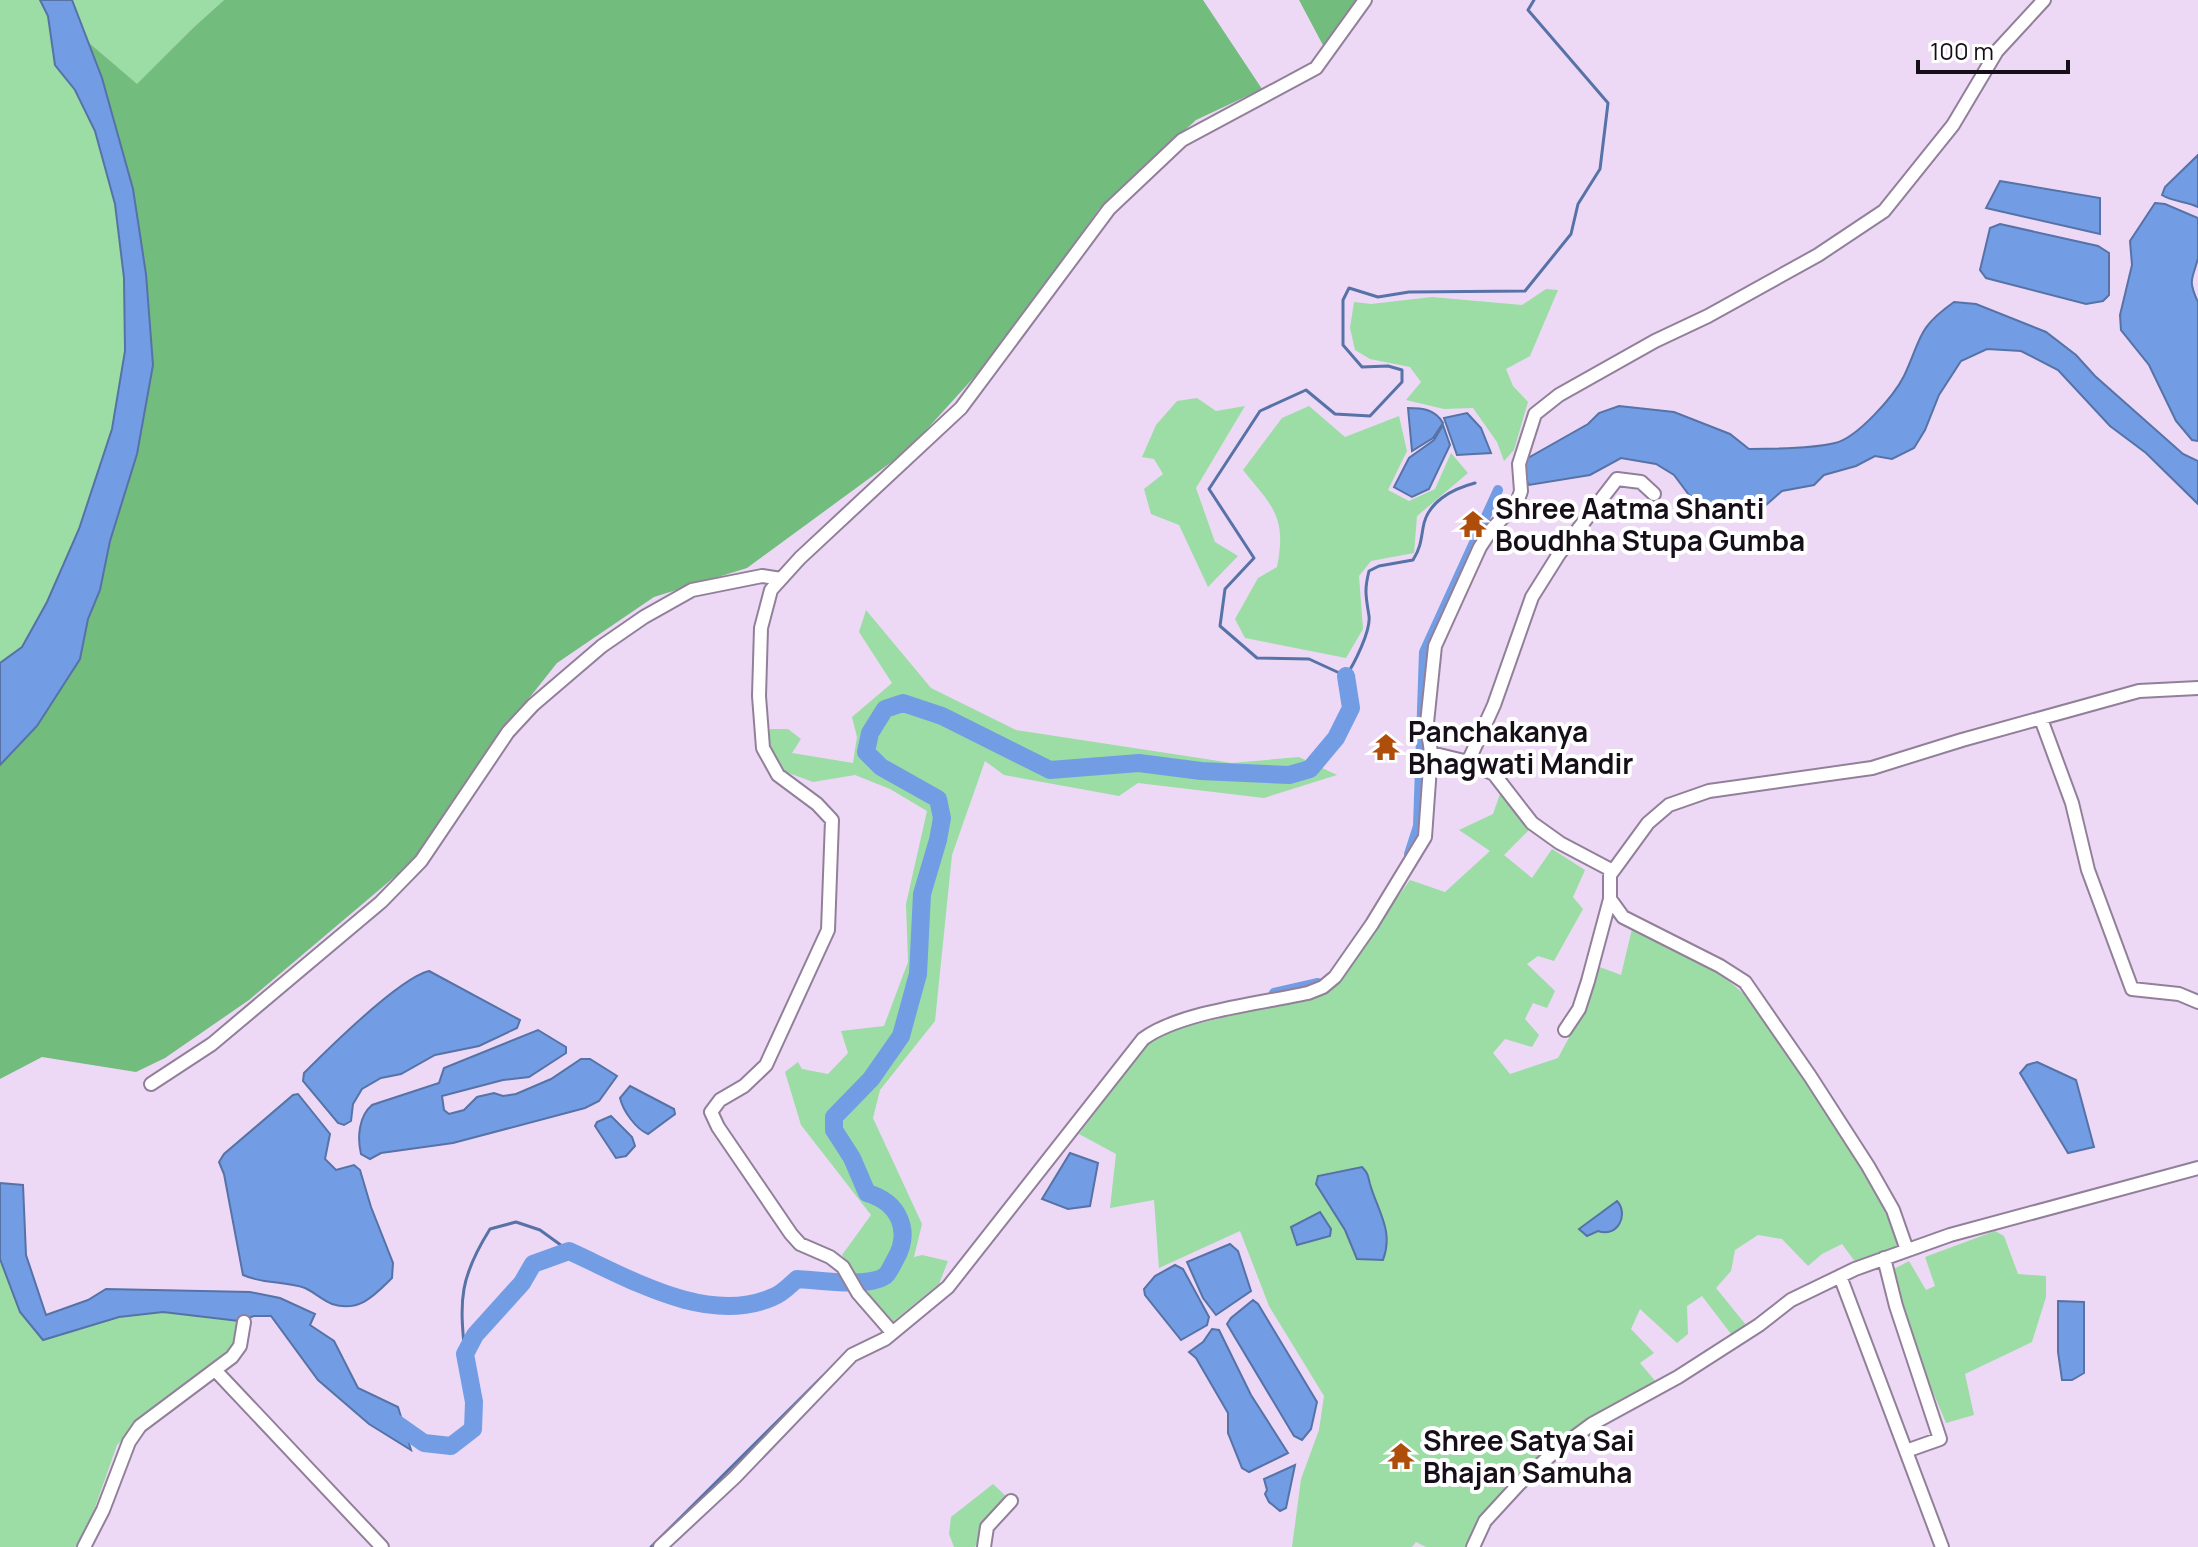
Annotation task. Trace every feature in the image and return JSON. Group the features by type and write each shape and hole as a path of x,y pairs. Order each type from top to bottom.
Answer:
{"street":[{"path":"891,1331 858,1293 848,1274 830,1257 800,1244 718,1127 711,1112 720,1100 744,1086 766,1065 828,930 832,820 817,804 778,775 763,748 759,696 761,628 771,590 961,408 1109,209 1182,140 1316,68 1365,0"},
{"path":"660,1547 735,1477 852,1355 885,1339 948,1287 1143,1039 1158,1028 1185,1019 1308,993 1323,987 1335,977 1372,924 1425,837 1431,753 1427,723 1435,646 1480,547 1492,529 1517,503 1521,491 1519,464 1535,414 1559,395 1655,341 1708,316 1818,255 1884,211 1953,125 1997,51 2044,0"},
{"path":"1468,762 1494,705 1532,597 1559,554 1617,479 1641,482 1654,494"},
{"path":"151,1084 212,1044 381,902 421,861 508,732 533,705 602,646 644,617 692,590 762,576 781,579"},
{"path":"1565,1030 1579,1009 1610,899 1610,875 1648,823 1669,805 1709,791 1872,768 2139,691 2198,688"},
{"path":"2041,719 2072,803 2088,870 2132,989 2179,994 2198,1002"},
{"path":"1431,753 1468,762 1494,774 1532,823 1560,843 1613,871"},
{"path":"1610,899 1623,917 1745,982 1868,1166 1893,1210 1907,1250"},
{"path":"1473,1547 1485,1521 1519,1484 1592,1424 1678,1377 1759,1325 1791,1300 1884,1258 1950,1235 2198,1168"},
{"path":"1884,1258 1896,1306 1940,1439 1906,1451"},
{"path":"1840,1276 1942,1547"},
{"path":"84,1547 103,1510 129,1442 140,1426 232,1357 240,1346 244,1322"},
{"path":"215,1370 382,1547"},
{"path":"984,1547 987,1527 1011,1501"}],"green space":[{"path":"0,0 40,0 48,16 55,64 75,90 95,131 115,204 124,278 125,351 112,429 79,529 47,602 22,647 0,663"},
{"path":"72,0 224,0 137,85 88,42"},
{"path":"224,0 1203,0 1262,89 1196,120 1099,209 996,353 908,450 747,568 654,597 557,663 484,755 418,857 249,1000 165,1058 136,1072 42,1057 0,1079 0,765 37,726 80,659 88,619 100,590 110,541 137,454 153,365 146,274 133,189 102,78 88,42 137,84"},
{"path":"1299,0 1360,0 1325,49"},
{"path":"1546,289 1558,290 1530,356 1506,369 1513,386 1528,402 1514,450 1504,461 1497,442 1473,408 1444,409 1406,400 1421,382 1410,367 1370,359 1355,350 1350,328 1354,302 1371,304 1432,297 1522,305"},
{"path":"1197,398 1216,411 1245,406 1196,488 1215,542 1238,556 1208,587 1179,525 1151,514 1144,489 1163,474 1154,459 1142,457 1156,425 1177,401"},
{"path":"1309,406 1345,437 1399,416 1407,451 1388,490 1409,501 1435,489 1451,453 1468,473 1417,516 1414,553 1371,561 1359,576 1363,629 1346,658 1245,638 1235,619 1258,578 1277,567 1280,550 1279,524 1275,514 1243,470 1282,418"},
{"path":"866,610 931,688 1016,730 1232,763 1299,757 1337,775 1264,798 1138,783 1119,796 1004,775 985,761 952,855 935,1021 880,1090 873,1118 922,1224 914,1257 922,1255 948,1261 939,1284 890,1324 842,1255 871,1215 801,1125 785,1072 798,1062 802,1069 828,1074 848,1053 841,1031 884,1026 908,962 906,904 927,811 890,789 855,775 813,782 786,772 767,745 770,729 788,729 801,739 792,753 853,763 857,737 852,717 892,683 859,632"},
{"path":"1500,794 1530,829 1504,855 1532,878 1552,849 1585,870 1573,897 1583,909 1554,961 1538,956 1527,964 1555,991 1547,1008 1533,1003 1525,1019 1539,1035 1532,1047 1505,1039 1493,1053 1510,1074 1558,1058 1587,1004 1597,966 1621,975 1632,929 1716,970 1751,1000 1892,1214 1900,1248 1856,1263 1842,1244 1822,1254 1808,1266 1782,1239 1758,1235 1735,1250 1731,1271 1716,1288 1746,1325 1731,1334 1702,1296 1687,1306 1688,1334 1677,1343 1640,1309 1631,1329 1654,1353 1640,1363 1657,1383 1576,1434 1522,1474 1479,1521 1465,1547 1426,1547 1416,1542 1412,1547 1292,1547 1301,1479 1319,1430 1324,1396 1269,1306 1240,1231 1159,1268 1154,1200 1110,1208 1116,1154 1079,1134 1155,1034 1329,992 1410,880 1445,892 1490,851 1459,830 1493,814"},
{"path":"1995,1231 2004,1236 2018,1274 2046,1276 2046,1297 2032,1342 1965,1374 1974,1415 1946,1423 1924,1371 1892,1270 1909,1261 1926,1290 1935,1286 1925,1257"},
{"path":"0,1259 43,1340 119,1317 163,1312 239,1321 233,1348 171,1394 117,1445 93,1513 76,1547 0,1547"},
{"path":"993,1484 1008,1498 989,1517 975,1547 954,1547 949,1534 951,1517"}],"water":[{"path":"40,0 72,0 102,78 133,189 146,274 153,365 137,454 110,541 100,590 88,619 80,659 37,726 0,765 0,663 22,647 47,602 79,529 112,429 125,351 124,278 115,204 95,131 75,90 55,65 48,16"},
{"path":"2198,155 2198,207 2162,195 2165,187"},
{"path":"2000,181 2100,198 2100,234 1986,208"},
{"path":"2155,203 2198,218 2198,258 2192,284 2198,302 2198,441 2192,440 2176,421 2149,365 2121,330 2120,315 2132,265 2130,241"},
{"path":"2000,224 2098,246 2109,253 2109,295 2103,301 2086,304 1986,278 1980,270 1990,228"},
{"path":"1954,302 1976,304 2046,332 2076,355 2095,376 2183,454 2198,461 2198,504 2146,453 2110,426 2058,370 2021,351 1987,349 1961,361 1939,395 1914,448 1892,459 1875,456 1856,466 1824,475 1814,485 1782,491 1766,505 1713,508 1689,495 1674,475 1656,464 1621,458 1590,475 1529,485 1525,478 1524,462 1528,458 1588,424 1599,413 1619,406 1674,412 1730,434 1749,449 1815,446 1844,440 1864,425 1892,394 1904,376 1926,327"},
{"path":"1408,408 1432,412 1443,423 1433,438 1412,451"},
{"path":"1467,413 1481,428 1491,453 1457,455 1444,418"},
{"path":"1443,425 1450,445 1429,489 1412,497 1394,487 1409,458 1434,440"},
{"path":"429,971 520,1020 517,1028 479,1046 435,1055 401,1074 381,1078 362,1089 353,1104 351,1121 344,1125 338,1123 303,1081 304,1073 383,1000 416,976"},
{"path":"538,1030 566,1047 566,1053 529,1077 503,1080 442,1096 444,1110 449,1114 464,1110 477,1097 494,1093 503,1096 516,1094 551,1079 581,1059 590,1059 617,1076 599,1101 585,1108 453,1143 381,1153 370,1159 361,1154 360,1127 372,1105 439,1083 444,1068"},
{"path":"2037,1062 2076,1080 2094,1147 2068,1153 2020,1073 2027,1065"},
{"path":"630,1086 674,1109 675,1114 648,1134 643,1132 631,1119 620,1098"},
{"path":"298,1094 330,1134 325,1159 336,1170 354,1165 360,1170 393,1263 392,1278 373,1296 358,1304 332,1304 305,1288 243,1275 219,1162 224,1154"},
{"path":"611,1116 632,1137 635,1146 626,1156 616,1158 595,1126"},
{"path":"1070,1153 1098,1163 1090,1206 1068,1209 1042,1199"},
{"path":"1362,1167 1368,1175 1384,1222 1387,1240 1383,1260 1357,1259 1345,1230 1316,1184 1318,1176"},
{"path":"0,1183 23,1185 26,1255 46,1315 88,1300 106,1289 250,1292 280,1298 315,1314 310,1325 334,1341 358,1388 398,1407 411,1450 369,1424 318,1380 271,1316 254,1316 239,1321 163,1312 119,1317 43,1340 20,1312 0,1259"},
{"path":"1617,1201 1622,1218 1616,1228 1587,1236 1579,1229"},
{"path":"1320,1212 1331,1229 1330,1236 1297,1245 1291,1227"},
{"path":"1230,1244 1238,1251 1251,1291 1216,1315 1203,1298 1187,1262"},
{"path":"1175,1265 1183,1269 1209,1317 1207,1325 1181,1340 1145,1295 1144,1289 1155,1276"},
{"path":"1253,1300 1317,1402 1311,1429 1302,1440 1294,1436 1227,1324"},
{"path":"2058,1301 2084,1302 2084,1373 2072,1380 2062,1380 2058,1352"},
{"path":"1212,1329 1219,1330 1251,1395 1288,1453 1249,1472 1242,1468 1228,1433 1228,1413 1196,1358 1189,1352 1203,1342"},
{"path":"1295,1465 1286,1508 1280,1511 1265,1494 1264,1479"}],"waterway":[{"path":"1475,483 1449,493 1435,504 1425,519 1420,545 1413,560 1379,566 1369,571 1366,589 1369,622 1346,676 1309,659 1257,658 1220,626 1225,589 1254,558 1209,489 1260,411 1306,390 1335,414 1370,416 1402,382 1402,370 1388,366 1362,367 1343,345 1343,300 1349,288 1378,297 1409,292 1525,291 1571,234 1578,204 1600,169 1608,103 1528,10 1534,0"},
{"path":"1409,854 1418,826 1424,652 1498,490"},
{"path":"387,1417 424,1443 451,1446 473,1429 474,1402 465,1354 475,1335 522,1283 533,1264 569,1251 669,1295 722,1306 748,1304 773,1297 797,1279 867,1282 888,1273 900,1249 902,1228 899,1219 887,1203 867,1193 852,1158 834,1130 834,1117 871,1079 901,1036 918,974 922,894 942,818 938,799 881,767 866,752 870,733 885,709 903,703 942,716 1050,770 1139,763 1201,771 1289,775 1310,769 1336,738 1351,708 1346,676"},
{"path":"1274,993 1318,983"},
{"path":"465,1354 462,1318 464,1289 473,1261 490,1229 516,1222 540,1230 569,1251"},
{"path":"651,1547 823,1376"}],"place":[{"name":"Shree Aatma Shanti Boudhha Stupa Gumba","path":"1473,524"},
{"name":"Panchakanya Bhagwati Mandir","path":"1386,747"},
{"name":"Shree Satya Sai Bhajan Samuha","path":"1401,1456"}]}
